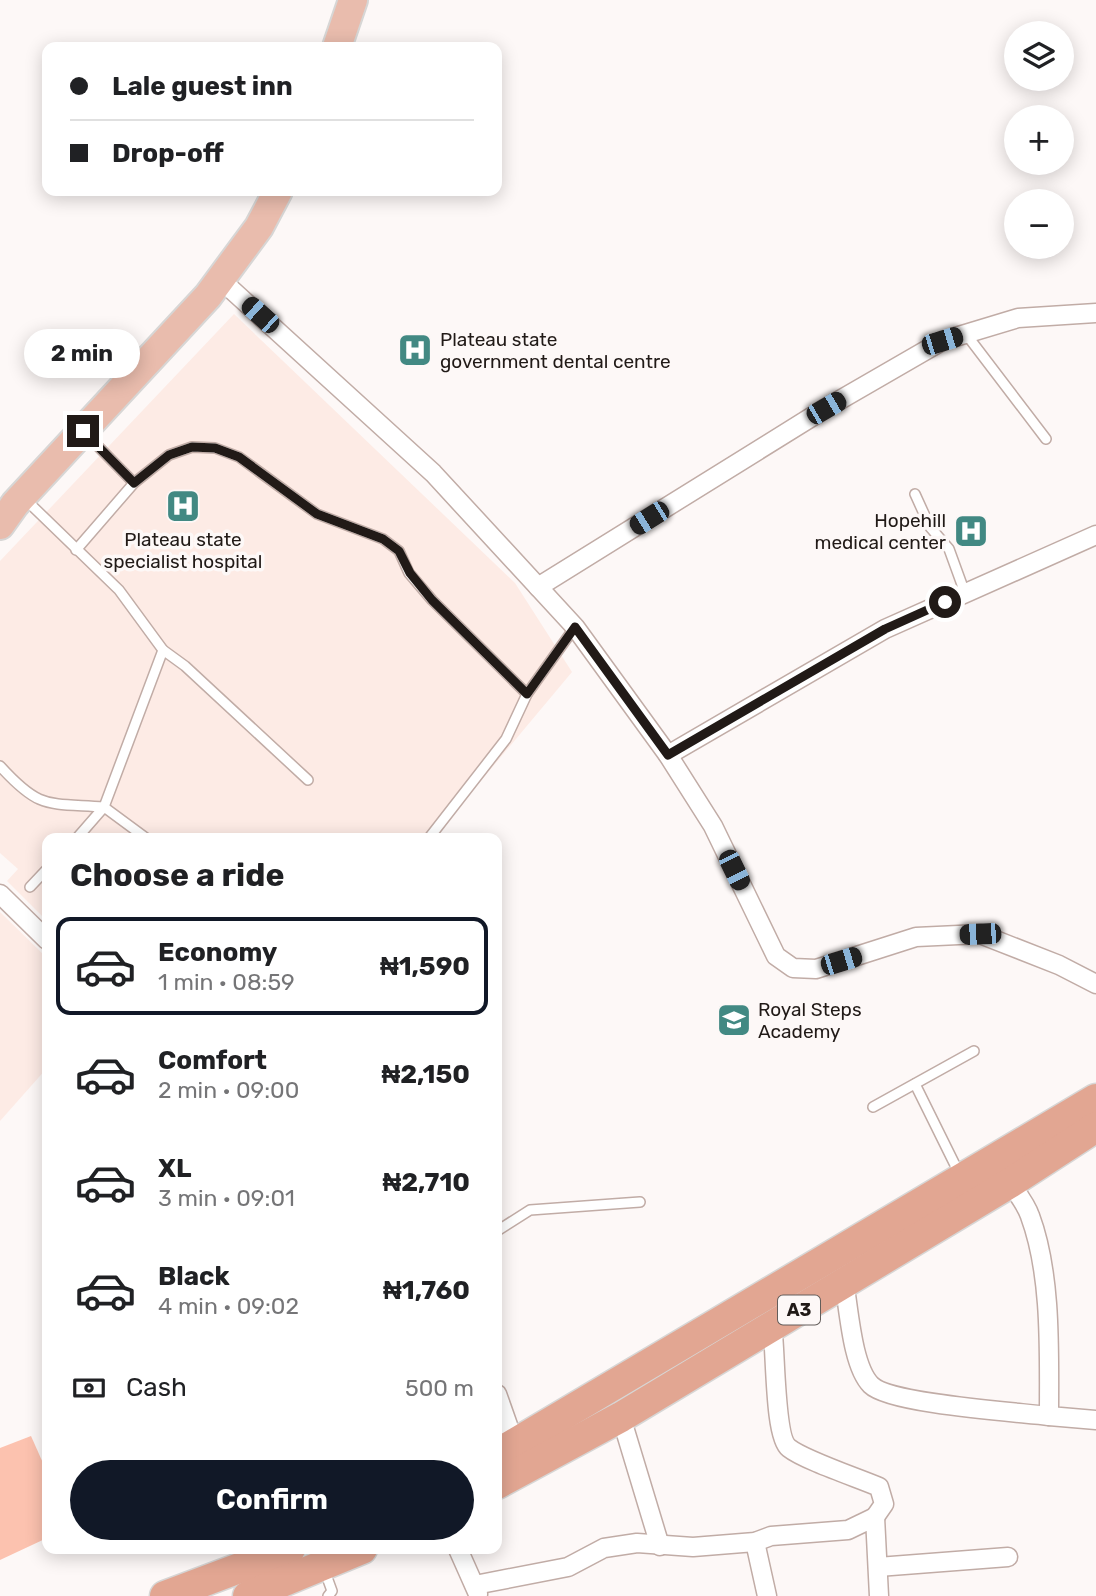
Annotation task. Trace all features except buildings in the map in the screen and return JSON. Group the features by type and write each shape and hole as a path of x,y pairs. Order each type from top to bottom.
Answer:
{"highway":[{"name":"A3","path":"502,1481 621,1417 844,1282 963,1180 1096,1099"},
{"name":"A3","path":"506,1449 906,1229 1010,1183 1096,1127"},
{"path":"164,1596 277,1554"},
{"path":"248,1596 350,1554"}],"main road":[{"path":"339,42 353,0"},
{"path":"9,510 221,280 259,227 275,196"}],"street":[{"path":"221,280 433,473 575,627 668,755 713,826 776,957 793,968 816,969 916,937 980,934 1059,965 1096,984"},
{"path":"538,587 826,408 942,341 1018,318 1096,313"},
{"path":"668,755 885,629 1096,534"},
{"path":"0,894 42,935"},
{"path":"1010,1183 1030,1214 1042,1264 1049,1349 1049,1416"},
{"path":"844,1282 858,1364 871,1386 900,1398 1096,1420"},
{"path":"460,1554 477,1590 568,1567 604,1548 637,1543 660,1546 755,1542 771,1536 848,1530 875,1517 884,1504 879,1487 787,1448 779,1431 772,1325"},
{"path":"621,1417 660,1546"},
{"path":"502,1425 506,1449"},
{"path":"875,1517 879,1596"},
{"path":"755,1542 767,1596"},
{"path":"878,1567 1008,1558"}],"lane":[{"path":"966,334 1046,439"},
{"path":"83,431 134,483"},
{"path":"76,550 134,483 169,455 192,447 215,448 239,457 317,514 383,539 399,551 410,573 432,600 527,694"},
{"path":"915,494 930,527 950,549 965,593"},
{"path":"9,510 76,550 119,590 163,650 185,666 308,780"},
{"path":"433,833 506,739 527,694 575,627"},
{"path":"81,833 104,807 163,650"},
{"path":"0,766 26,794 45,803 104,807 139,833"},
{"path":"30,887 42,874"},
{"path":"873,1107 974,1051"},
{"path":"915,1084 963,1180"},
{"path":"502,1228 530,1210 640,1202"},
{"path":"322,1566 331,1588 328,1596"}],"shaded area":[{"path":"234,314 515,583 572,672 437,833 42,833 42,916 7,881 18,869 0,853 0,561"},
{"path":"0,912 42,953 42,1074 0,1121"},
{"path":"31,1436 42,1461 42,1540 0,1560 0,1448"}],"place":[{"name":"Plateau state government dental centre","path":"415,350"},
{"name":"Plateau state specialist hospital","path":"183,506"},
{"name":"Hopehill medical center","path":"971,531"},
{"name":"Royal Steps Academy","path":"734,1020"}],"route":[{"path":"83,431 134,483 169,455 192,447 215,448 239,457 317,514 383,539 399,551 410,573 432,600 527,694 575,627 668,755 885,629 945,602"}]}
